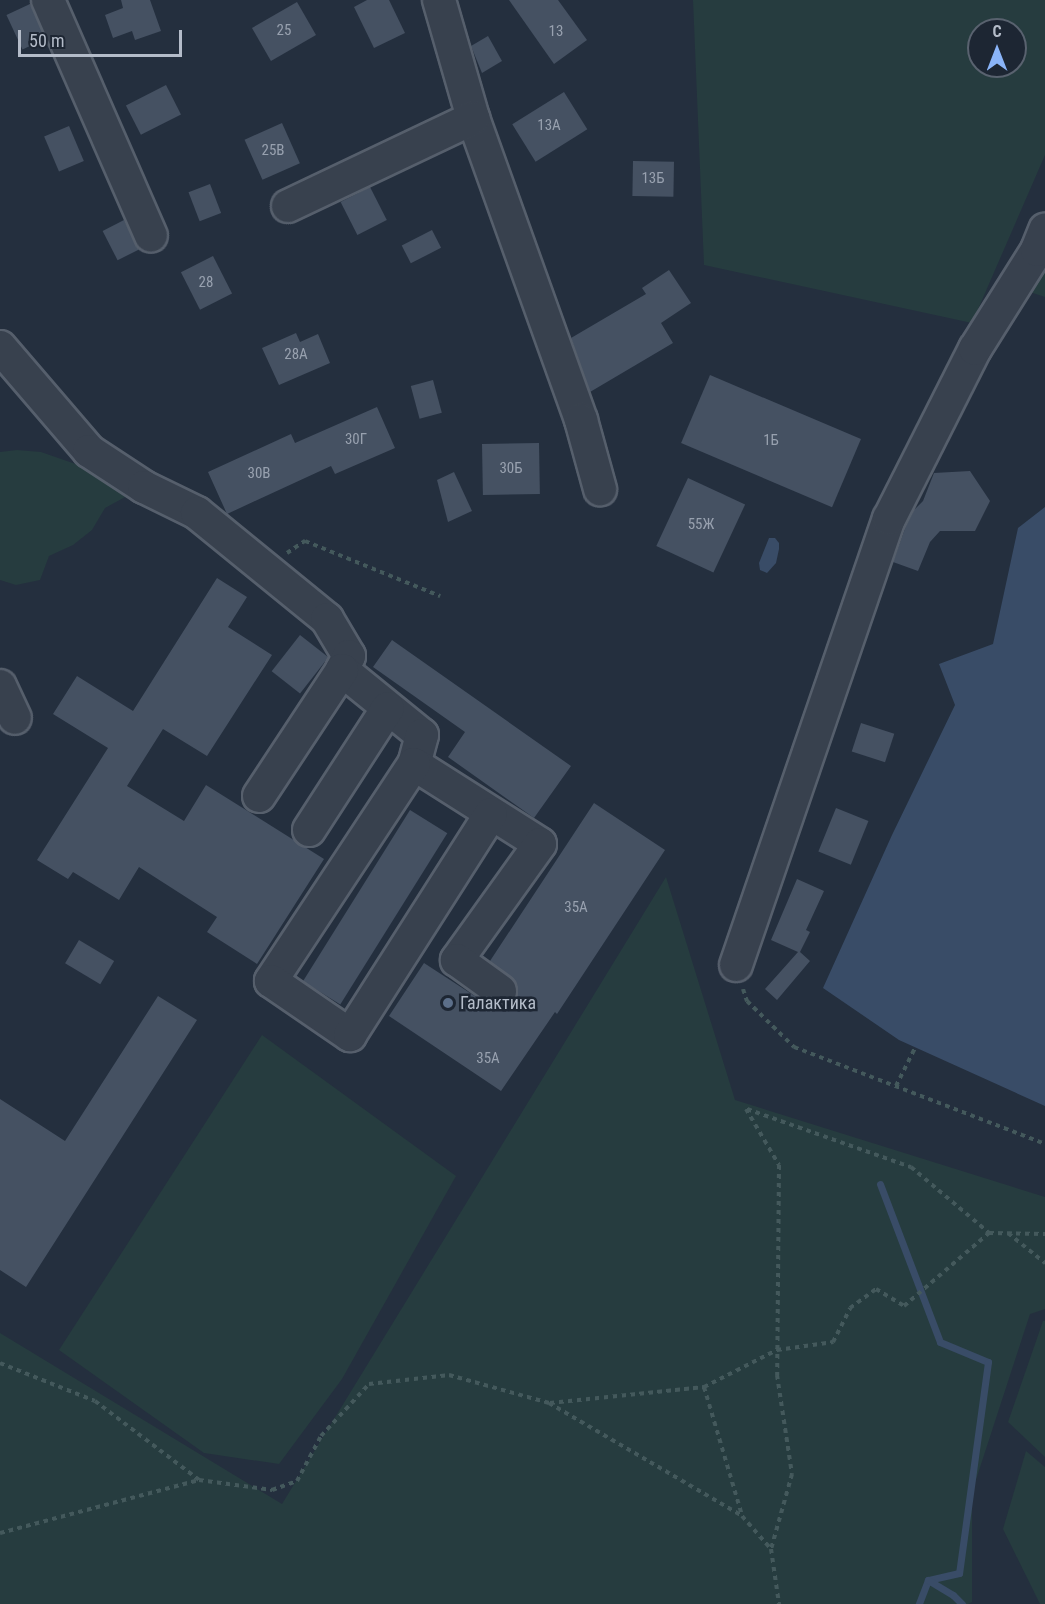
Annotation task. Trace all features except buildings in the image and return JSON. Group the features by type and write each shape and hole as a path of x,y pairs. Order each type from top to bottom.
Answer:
{"street":[{"path":"48,0 151,236"},
{"path":"439,0 473,118 581,420 600,489"},
{"path":"288,206 473,118"},
{"path":"736,965 889,519 975,349 1037,250 1045,230"},
{"path":"0,347 89,451 144,487 197,513 327,618 349,656 259,796"},
{"path":"342,670 422,735 414,765 271,981 350,1035 491,814"},
{"path":"0,686 15,718"},
{"path":"309,830 388,708"},
{"path":"414,765 540,844 457,960 500,991"}],"path":[{"path":"263,568 305,541 440,596"},
{"path":"736,965 747,1001 794,1047 1045,1144"},
{"path":"896,1086 915,1048"},
{"path":"778,1604 771,1549 792,1474 777,1375 779,1165 746,1109 911,1167 989,1233 1045,1234"},
{"path":"549,1403 704,1387 777,1350 833,1341 850,1308 876,1289 904,1306 989,1233"},
{"path":"1008,1233 1045,1263"},
{"path":"0,1363 95,1401 199,1480"},
{"path":"0,1533 199,1480 272,1490 297,1481 321,1436 369,1384 449,1375 549,1403 742,1516 771,1549"},
{"path":"704,1387 742,1516"}],"green space":[{"path":"693,0 1045,0 1045,155 972,323 704,265"},
{"path":"1045,257 1045,297 1030,292"},
{"path":"17,450 41,452 87,468 127,496 105,508 92,530 73,545 49,556 40,580 16,585 0,580 0,452"},
{"path":"666,877 735,1100 1045,1197 1045,1309 1030,1314 972,1492 972,1602 968,1604 0,1604 0,1333 282,1504"},
{"path":"262,1035 456,1176 342,1379 279,1464 204,1453 59,1350"},
{"path":"1043,1321 1045,1321 1045,1457 1008,1422"},
{"path":"1026,1451 1045,1467 1045,1604 1040,1604 1003,1529"}],"water":[{"path":"1045,507 1045,1106 899,1040 823,988 892,835 955,705 939,664 993,644 1018,528"},
{"path":"769,538 775,538 779,543 779,549 776,563 767,573 760,570 759,563"}],"waterway":[{"path":"880,1184 940,1342 988,1362 959,1573 928,1580 919,1604"},
{"path":"928,1580 953,1595 962,1604"}],"place":[{"name":"Галактика","path":"448,1003"}]}
